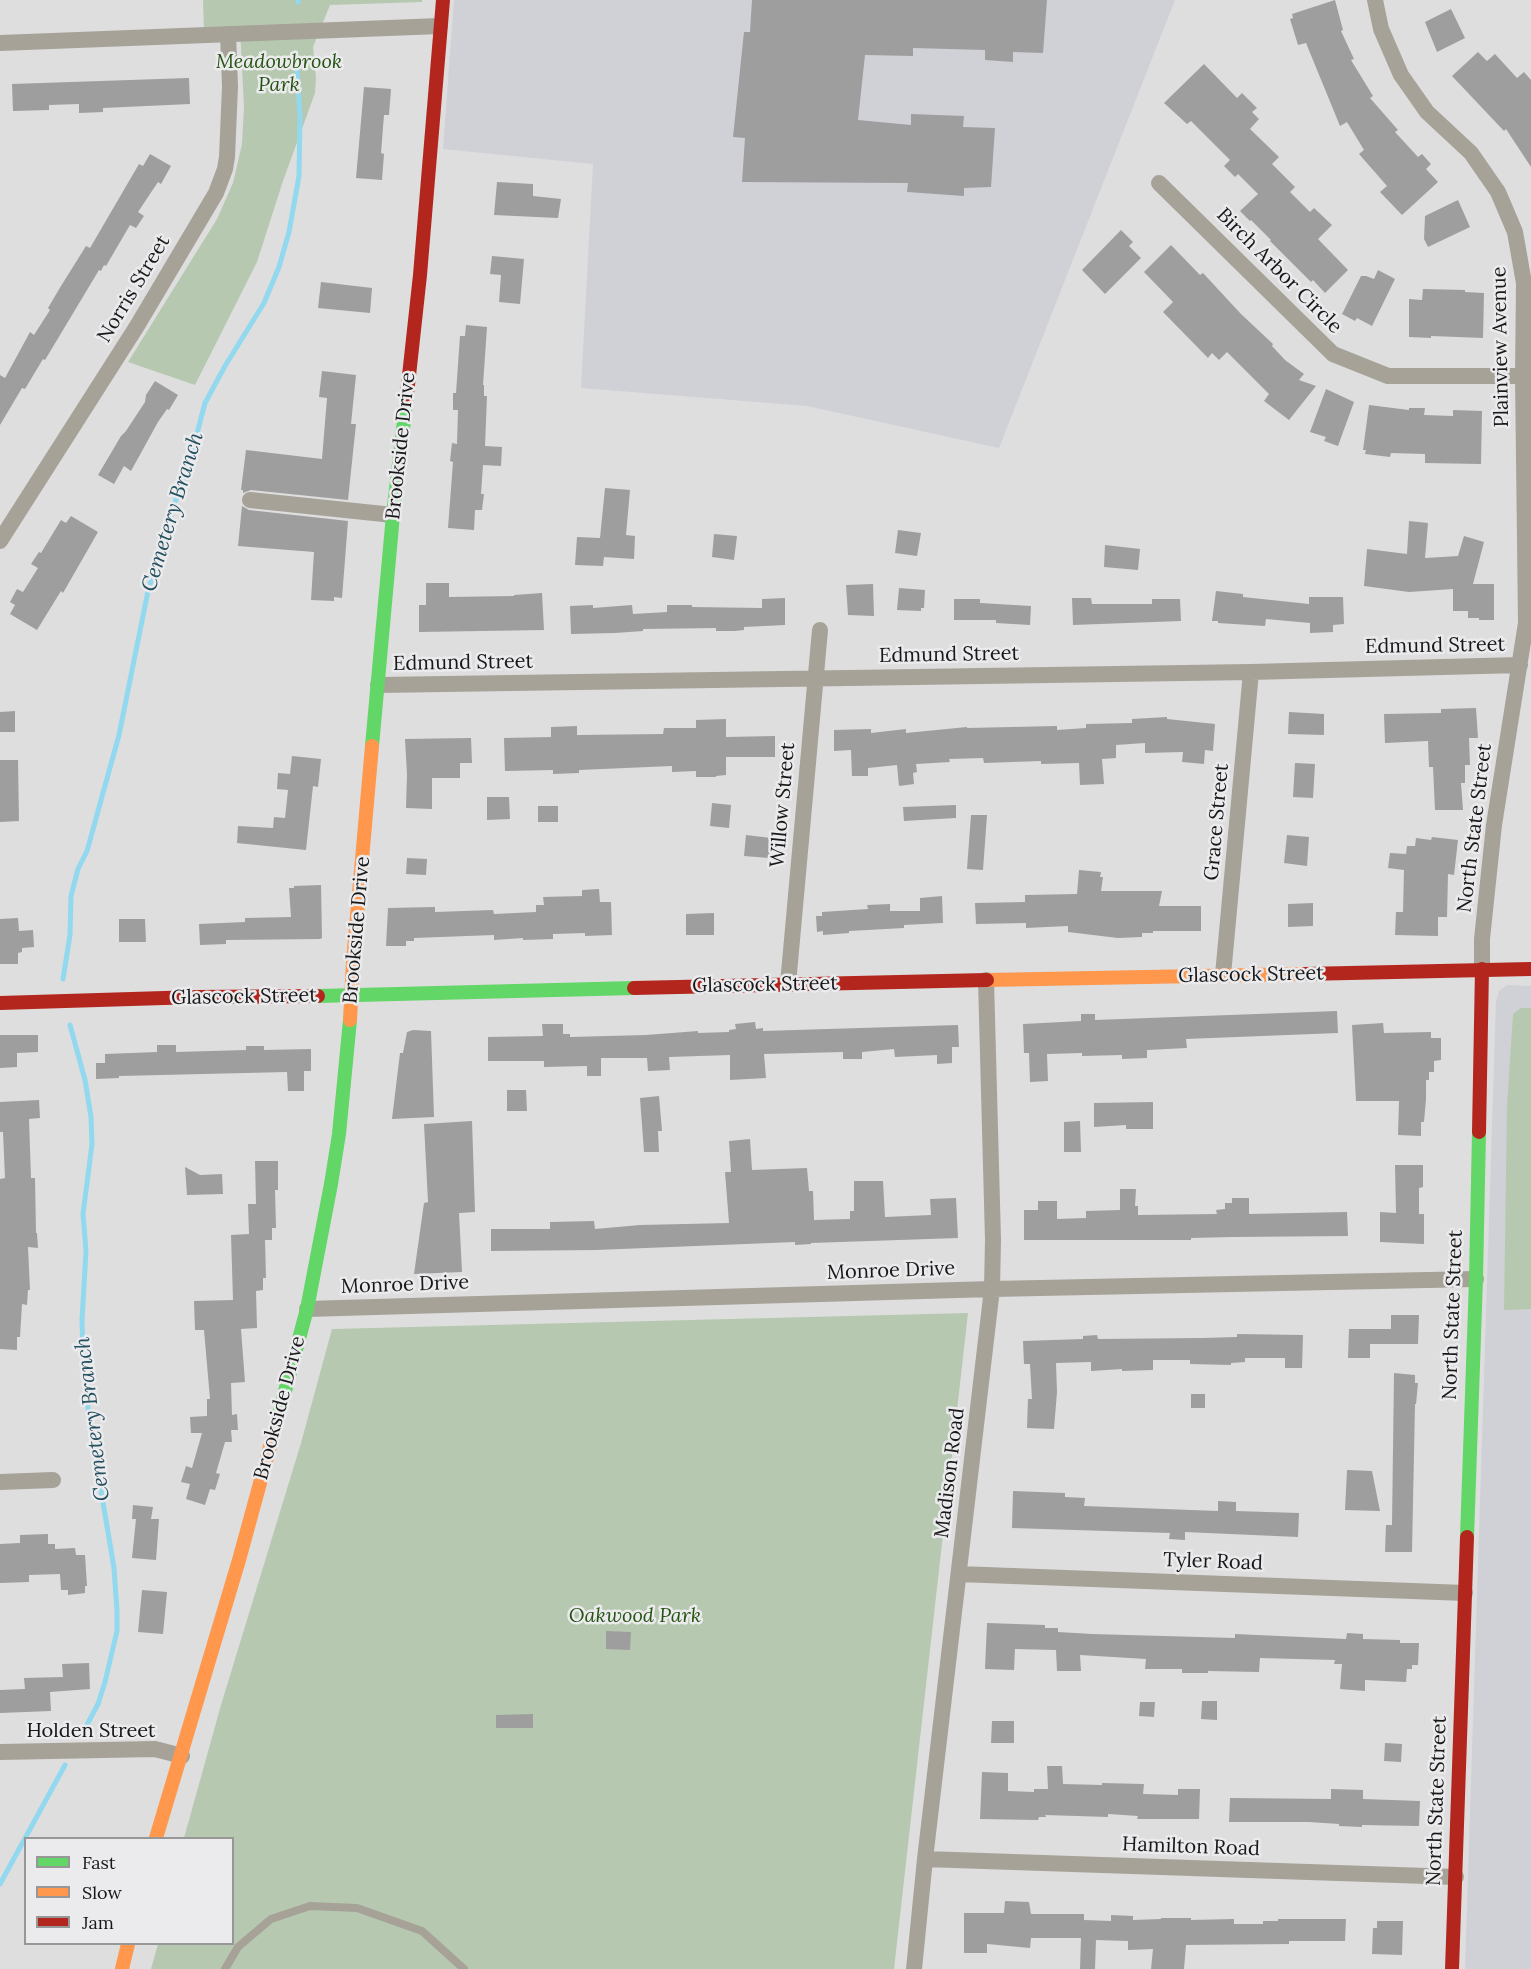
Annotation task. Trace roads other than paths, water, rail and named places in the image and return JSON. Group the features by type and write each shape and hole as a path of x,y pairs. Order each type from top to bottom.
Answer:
{"street":[{"name":"Brookside Drive","path":"157,1837 239,1560 307,1309 339,1134 393,515 420,275 442,0"},
{"name":"Plainview Avenue","path":"1375,0 1381,29 1401,75 1427,112 1472,153 1498,192 1515,232 1524,283 1522,376 1529,623 1520,665"},
{"path":"0,43 440,26"},
{"name":"Norris Street","path":"0,541 138,326 216,193 227,157 230,86 228,34"},
{"name":"Birch Arbor Circle","path":"1159,183 1333,354 1388,376 1522,376"},
{"path":"250,500 393,515"},
{"name":"Willow Street","path":"788,984 820,630"},
{"name":"Edmund Street","path":"378,685 1251,672 1520,665"},
{"name":"North State Street","path":"1452,1969 1476,1279 1482,939 1494,825 1520,665"},
{"name":"Grace Street","path":"1223,975 1251,672"},
{"name":"Glascock Street","path":"0,1003 1531,969"},
{"name":"Madison Road","path":"914,1969 992,1289 993,1240 986,980"},
{"name":"Monroe Drive","path":"307,1309 992,1289 1476,1279"},
{"path":"0,1482 53,1480"},
{"name":"Tyler Road","path":"959,1574 1465,1593"},
{"name":"Holden Street","path":"0,1752 155,1749 182,1756"},
{"name":"Hamilton Road","path":"925,1859 1456,1877"},
{"path":"122,1969 128,1945"}],"lane":[{"path":"225,1969 238,1947 271,1919 310,1906 357,1908 422,1931 464,1969"}],"waterway":[{"name":"Cemetery Branch","path":"63,979 70,935 71,896 78,869 87,851 119,735 148,591 175,502 187,472 205,403 264,303 279,267 289,232 299,176 300,115 296,56"},
{"name":"Cemetery Branch","path":"70,1025 85,1080 91,1117 92,1144 83,1214 86,1251 82,1320 83,1354 89,1419 114,1568 117,1611 117,1631 105,1682 98,1704 81,1736"},
{"name":"Cemetery Branch","path":"26,1837 65,1765"},
{"name":"Cemetery Branch","path":"0,1884 24,1840"}],"park label":[{"name":"Meadowbrook Park","path":"279,74"},
{"name":"Oakwood Park","path":"635,1616"}]}
